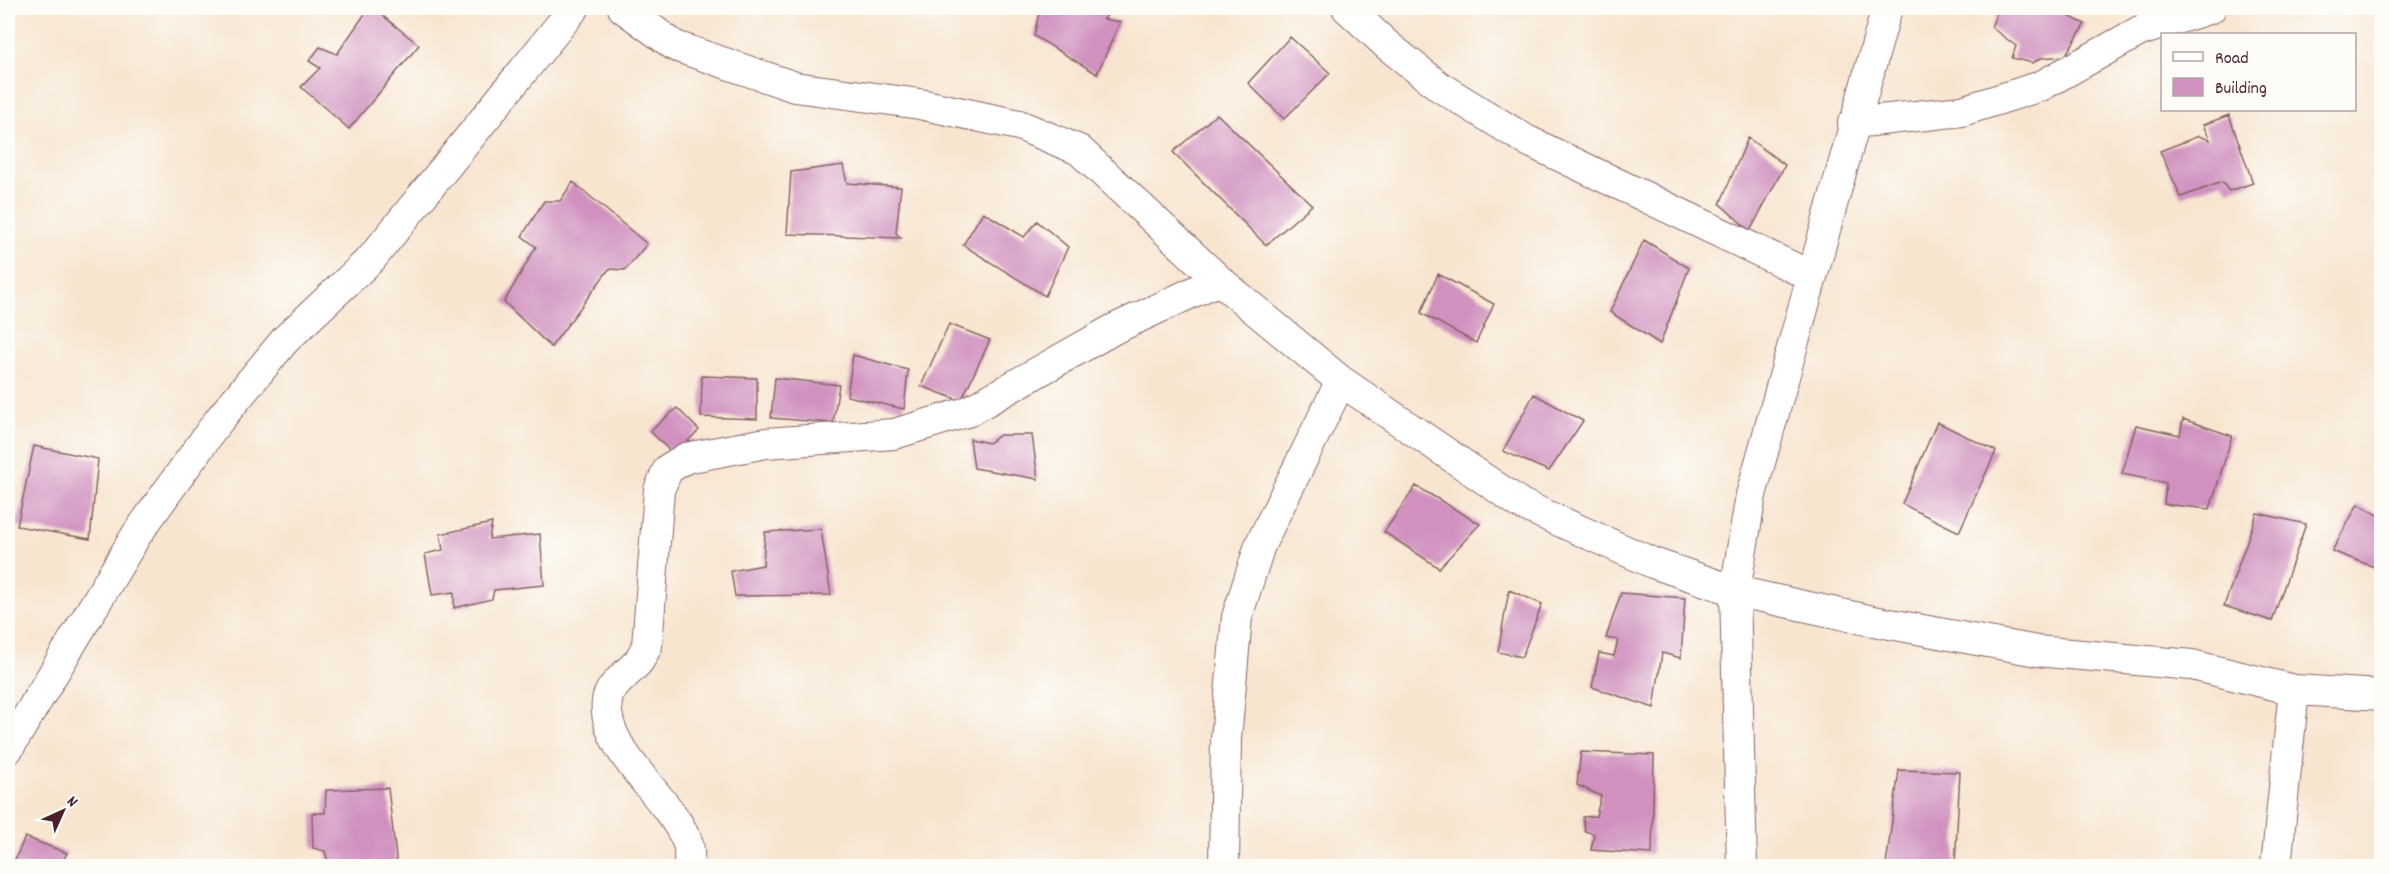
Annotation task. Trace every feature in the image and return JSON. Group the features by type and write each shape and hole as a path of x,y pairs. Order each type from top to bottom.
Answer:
{"street":[{"path":"8,749 137,534 219,420 285,340 372,258 574,8"},
{"path":"623,8 675,46 795,87 920,104 1019,125 1079,150 1219,280 1341,381 1521,504 1653,563 1735,591 1868,620 2037,651 2192,665 2295,690 2382,695"},
{"path":"1347,8 1387,45 1440,87 1526,140 1811,276"},
{"path":"1742,867 1735,591 1751,495 1853,123 1887,8"},
{"path":"1853,123 1962,111 2041,86 2140,32 2211,8"},
{"path":"689,867 688,845 674,815 630,763 609,729 606,700 621,678 638,661 647,646 659,490 668,469 686,458 766,443 894,434 968,412 1114,328 1219,280"},
{"path":"1224,867 1226,739 1237,616 1260,545 1341,381"},
{"path":"2276,867 2295,690"}],"building":[{"path":"369,8 373,8 419,45 349,129 301,87 320,68 309,61 320,47 337,54"},
{"path":"1040,8 1112,8 1104,19 1120,22 1097,74 1034,36"},
{"path":"1999,8 2052,8 2085,24 2065,56 2041,58 2033,63 2012,58 2016,46 1991,27"},
{"path":"1290,37 1330,73 1284,119 1248,83"},
{"path":"1217,114 1312,205 1266,245 1173,152"},
{"path":"2229,115 2253,183 2229,191 2222,182 2181,197 2160,151 2199,136 2210,140 2203,125"},
{"path":"1748,138 1785,165 1750,231 1720,204"},
{"path":"843,165 847,183 901,187 896,233 901,238 787,234 791,172"},
{"path":"573,182 647,244 625,270 609,269 551,347 504,302 536,247 522,236 544,201 560,201"},
{"path":"983,212 1024,237 1037,221 1068,247 1045,296 963,245"},
{"path":"1644,240 1689,268 1660,344 1610,312"},
{"path":"1438,274 1494,304 1476,343 1421,313"},
{"path":"949,324 990,340 961,401 921,386"},
{"path":"853,355 908,370 904,409 847,396"},
{"path":"702,376 757,378 757,419 701,417"},
{"path":"775,378 839,385 833,423 771,418"},
{"path":"1534,394 1583,421 1549,471 1503,451"},
{"path":"677,408 699,430 674,455 650,431"},
{"path":"2183,419 2232,436 2210,509 2164,504 2166,483 2122,474 2136,425 2180,435"},
{"path":"1937,422 1996,451 1959,532 1902,504"},
{"path":"1000,435 1032,435 1038,479 974,468 970,439 989,443"},
{"path":"34,446 98,459 90,539 17,526"},
{"path":"1416,486 1480,524 1439,568 1384,532"},
{"path":"2358,504 2382,517 2382,570 2332,551"},
{"path":"2257,513 2306,524 2272,621 2224,606"},
{"path":"492,523 489,539 540,534 544,585 494,590 492,599 454,608 454,592 432,595 425,554 443,550 440,534"},
{"path":"821,529 831,595 735,596 731,571 763,565 765,532"},
{"path":"1509,590 1542,604 1522,657 1498,652"},
{"path":"1621,593 1685,598 1681,658 1662,653 1654,708 1592,687 1599,653 1614,656 1618,640 1606,638"},
{"path":"1581,752 1654,755 1652,854 1591,850 1594,834 1585,831 1583,817 1596,816 1601,796 1577,785"},
{"path":"1899,770 1960,772 1955,866 1886,865"},
{"path":"388,788 397,866 329,866 325,851 313,848 312,813 325,813 326,790"},
{"path":"25,837 67,853 60,866 12,866"}]}
